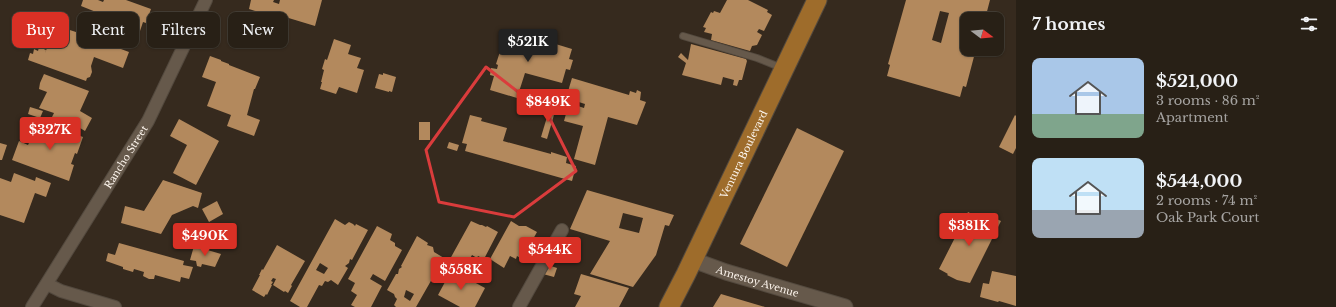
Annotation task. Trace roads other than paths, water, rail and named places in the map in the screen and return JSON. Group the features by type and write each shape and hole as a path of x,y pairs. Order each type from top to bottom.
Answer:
{"main road":[{"name":"Ventura Boulevard","path":"669,307 693,260 817,0"}],"street":[{"name":"Rancho Street","path":"32,307 148,121 206,0"},
{"path":"519,307 562,230"},
{"name":"Amestoy Avenue","path":"693,260 830,305 845,307"},
{"path":"46,284 62,291 115,307"}],"lane":[{"path":"683,36 757,58 784,69"}]}
